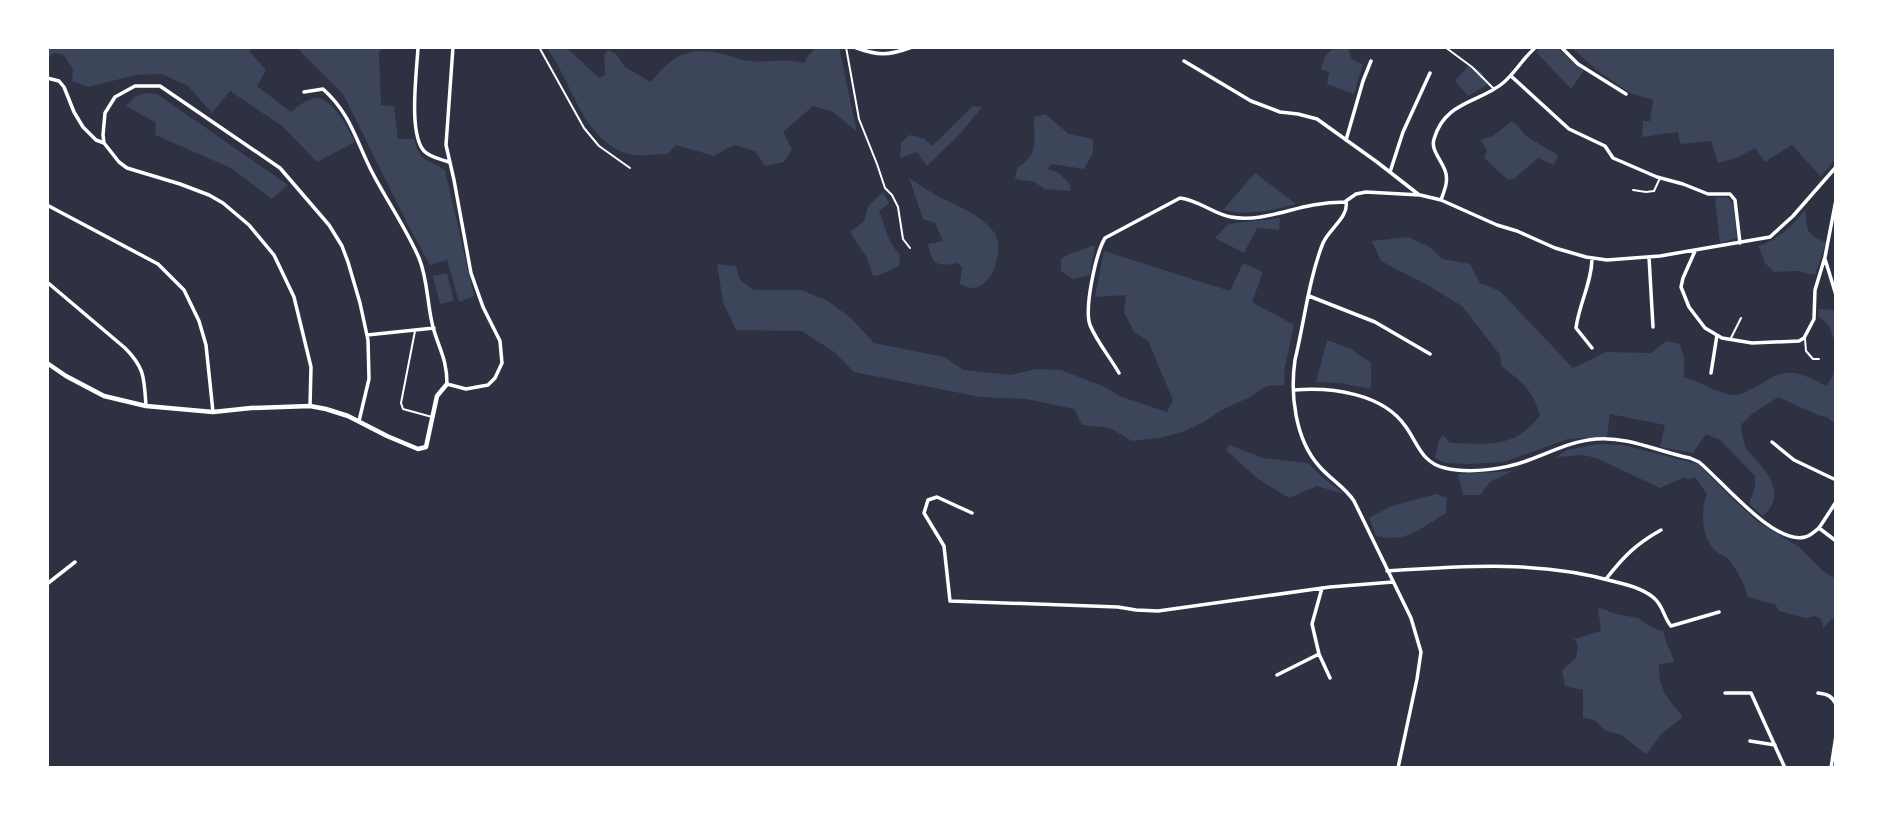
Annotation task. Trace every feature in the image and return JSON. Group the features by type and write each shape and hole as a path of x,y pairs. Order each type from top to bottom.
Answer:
{"street":[{"path":"418,47 414,106 416,135 423,150 433,157 449,162"},
{"path":"447,384 466,389 488,386 502,363 500,341 482,307 471,273 446,145 453,47"},
{"path":"854,47 890,55 912,47"},
{"path":"1440,200 1447,183 1433,141 1443,122 1455,108 1494,89 1511,76 1520,62 1536,47"},
{"path":"1561,47 1578,64 1626,94"},
{"path":"1184,61 1251,101 1280,113 1317,119 1420,195"},
{"path":"1346,140 1371,61"},
{"path":"1390,172 1403,132 1430,73"},
{"path":"1511,76 1569,129 1605,146 1613,158 1708,194 1726,193 1733,196 1740,243"},
{"path":"47,78 59,81 83,127 96,140 104,143 119,162 127,168 200,191 223,203 249,225 274,255 294,298 311,367 310,406"},
{"path":"104,143 105,113 115,97 135,86 160,86 280,168 329,225 342,246 360,303 367,335 369,379 359,421"},
{"path":"47,363 104,396 146,405 213,412 310,406 337,411 418,449 426,447 437,396 447,384 447,368 434,328 419,258 371,170 353,128 336,101 323,89 304,92"},
{"path":"1119,373 1088,322 1100,247 1105,238 1180,198 1191,199 1231,217 1254,218 1346,202 1356,194 1366,192 1420,195 1440,200 1555,248 1608,260 1695,251 1770,237 1793,216 1836,167"},
{"path":"1695,251 1681,286 1698,321 1705,328 1717,335 1752,343 1792,342 1804,338 1814,319 1815,290 1825,257 1836,200"},
{"path":"1346,202 1347,208 1342,218 1329,232 1321,248 1293,373 1294,390 1299,425 1307,449 1327,475 1349,494 1410,618 1421,652 1398,768"},
{"path":"47,205 158,264 184,290 199,321 206,345 213,412"},
{"path":"1649,257 1653,327"},
{"path":"1825,257 1836,295"},
{"path":"1592,258 1592,272 1576,328 1592,348"},
{"path":"47,282 136,359 144,375 146,405"},
{"path":"1310,296 1375,322 1430,354"},
{"path":"367,335 434,328"},
{"path":"1711,373 1717,335"},
{"path":"1294,390 1318,388 1370,398 1405,425 1426,459 1444,468 1503,468 1570,444 1597,439 1635,442 1699,462 1751,512 1787,537 1805,538 1819,528 1836,502"},
{"path":"1772,442 1794,460 1836,480"},
{"path":"972,513 937,497 928,500 924,513 944,546 950,601 1158,611 1322,588 1392,582"},
{"path":"1819,528 1836,541"},
{"path":"1605,579 1640,542 1661,530"},
{"path":"47,584 75,562"},
{"path":"1387,571 1458,566 1519,566 1630,585 1654,597 1671,626 1720,612"},
{"path":"1322,588 1312,624 1319,654 1330,678"},
{"path":"1277,676 1319,654"},
{"path":"1725,693 1751,693 1785,768"},
{"path":"1818,693 1827,694 1836,704"},
{"path":"1831,768 1836,736"},
{"path":"1751,741 1775,745"}],"lane":[{"path":"539,47 584,128 599,146 631,168"},
{"path":"846,47 859,119 885,188 898,206 903,239 910,248"},
{"path":"1445,47 1472,67 1494,89"},
{"path":"1633,190 1654,191 1660,177"},
{"path":"1730,339 1741,318"},
{"path":"415,330 401,403 403,409 432,417"},
{"path":"1804,338 1806,351 1813,359 1819,359"}],"shaded area":[{"path":"47,47 252,47 250,52 266,70 257,86 291,112 312,99 322,99 334,108 355,142 317,162 282,126 230,91 212,113 188,86 162,74 136,75 88,87 72,81 73,70 64,55 55,53 47,58"},
{"path":"294,47 386,47 379,51 381,105 394,106 398,139 414,139 416,147 425,159 445,170 474,296 459,302 447,260 430,265 343,94"},
{"path":"546,47 566,47 599,78 605,75 604,55 608,50 616,54 625,67 651,82 674,59 691,52 711,52 749,61 804,63 815,49 839,47 857,132 833,112 813,106 783,132 792,149 784,162 765,166 755,151 734,145 714,156 676,145 668,154 629,154 613,147 589,123"},
{"path":"1348,47 1351,59 1363,64 1354,94 1327,84 1329,72 1321,69 1329,52"},
{"path":"1542,47 1556,47 1584,71 1571,89 1536,52"},
{"path":"1571,47 1836,47 1836,158 1821,177 1792,145 1765,162 1755,148 1736,158 1718,163 1711,141 1680,144 1678,132 1642,137 1643,121 1650,121 1653,100 1630,93 1598,71"},
{"path":"1469,65 1482,72 1487,85 1468,96 1455,81"},
{"path":"145,93 157,94 288,185 272,199 231,168 155,135 156,123 126,106 134,97"},
{"path":"973,106 982,107 961,133 927,166 917,152 900,158 901,143 909,135 923,138 932,146"},
{"path":"1045,114 1069,134 1093,139 1093,153 1084,169 1051,164 1048,169 1059,173 1071,185 1070,191 1044,189 1035,182 1015,179 1017,168 1029,158 1034,147 1034,117"},
{"path":"1512,121 1526,136 1558,155 1554,165 1538,158 1515,178 1508,180 1484,158 1487,151 1481,140 1493,136"},
{"path":"1255,173 1296,204 1251,213 1223,210"},
{"path":"909,178 974,215 993,231 997,238 998,256 991,275 979,287 970,288 960,284 962,267 957,263 936,263 931,256 928,244 943,241 935,223 923,219"},
{"path":"883,192 889,203 879,211 889,240 900,255 899,266 873,276 867,258 850,232 864,221 868,206"},
{"path":"1715,198 1729,198 1733,205 1737,238 1720,243"},
{"path":"1805,210 1809,231 1826,242 1815,275 1798,271 1774,272 1765,263 1758,246 1784,232"},
{"path":"1280,218 1279,230 1257,228 1244,253 1215,238 1227,225"},
{"path":"1408,237 1430,247 1442,259 1470,264 1480,283 1500,291 1573,368 1606,352 1651,353 1666,341 1680,344 1684,358 1684,377 1723,393 1736,395 1776,375 1786,373 1804,376 1827,386 1833,375 1836,353 1836,425 1827,417 1778,397 1752,414 1741,425 1746,448 1767,474 1773,487 1772,505 1763,516 1749,504 1755,487 1755,476 1720,440 1706,434 1693,453 1660,447 1665,425 1610,414 1607,437 1568,439 1504,462 1445,463 1435,458 1439,440 1443,435 1450,443 1500,442 1521,434 1540,415 1530,392 1501,366 1500,355 1462,306 1381,261 1372,241"},
{"path":"1095,245 1090,275 1073,279 1061,271 1061,259"},
{"path":"1104,251 1230,291 1243,263 1263,272 1252,302 1294,325 1284,385 1267,386 1183,432 1132,441 1110,428 1082,425 1074,409 1026,399 980,397 854,372 834,352 802,331 736,330 723,302 717,264 736,266 740,280 754,290 801,290 826,300 851,318 874,343 944,357 964,370 1011,375 1036,369 1061,370 1105,387 1122,397 1167,412 1173,400 1148,341 1134,332 1124,312 1126,295 1095,297"},
{"path":"447,273 454,301 440,304 433,276"},
{"path":"1818,309 1836,310 1836,351 1831,331 1819,317"},
{"path":"1327,340 1351,349 1371,363 1371,389 1316,382"},
{"path":"1598,444 1623,445 1698,464 1757,521 1799,547 1824,572 1836,579 1836,619 1832,619 1823,628 1821,619 1815,616 1806,618 1779,611 1775,604 1748,597 1733,565 1709,543 1703,514 1707,494 1695,477 1688,480 1685,477 1660,488 1596,458 1583,455 1556,457 1567,450"},
{"path":"1229,445 1263,458 1308,463 1344,494 1317,486 1289,498 1257,478 1226,450"},
{"path":"1513,471 1490,482 1480,495 1463,495 1458,474"},
{"path":"1436,494 1447,498 1446,513 1405,536 1376,536 1369,518 1392,506"},
{"path":"1598,607 1638,618 1663,631 1673,658 1674,662 1659,664 1660,681 1665,693 1683,717 1661,734 1647,754 1623,736 1603,729 1596,721 1583,718 1583,690 1565,686 1562,670 1576,658 1578,645 1574,639 1601,631"}]}
